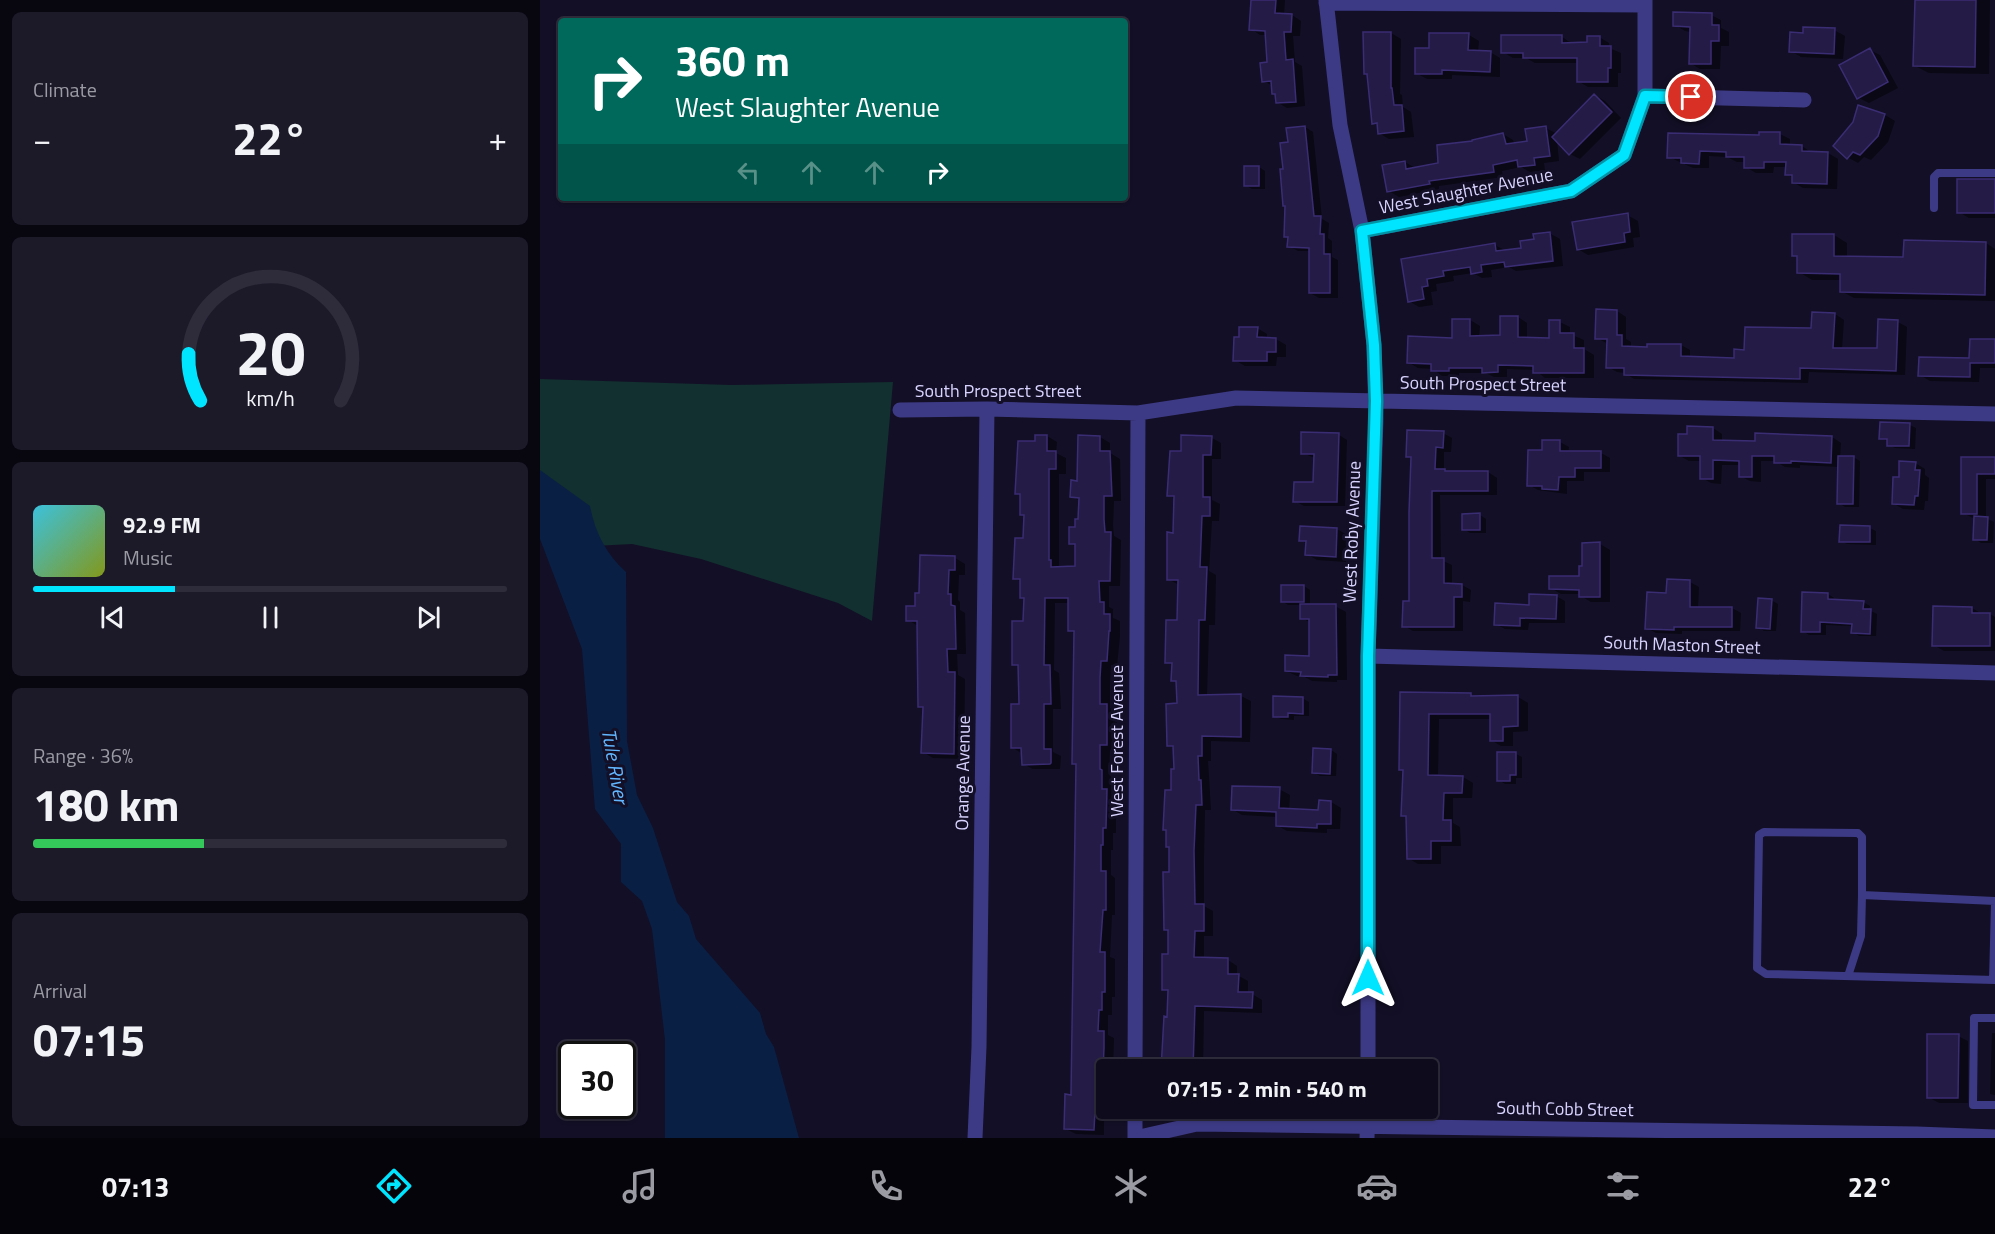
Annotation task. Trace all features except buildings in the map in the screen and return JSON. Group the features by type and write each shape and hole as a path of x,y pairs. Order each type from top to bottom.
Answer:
{"street":[{"path":"1326,1 1645,2"},
{"name":"West Roby Avenue","path":"1326,1 1340,125 1362,231 1374,345 1376,401 1368,656 1368,1059"},
{"name":"West Slaughter Avenue","path":"1362,231 1571,191 1624,155 1645,96 1645,2"},
{"path":"1645,96 1804,100"},
{"name":"South Prospect Street","path":"900,410 987,409 1138,413 1236,398 1995,414"},
{"name":"Orange Avenue","path":"975,1138 979,1047 987,409"},
{"name":"West Forest Avenue","path":"1135,1059 1138,413"},
{"name":"South Maston Street","path":"1368,656 1995,673"},
{"path":"1135,1119 1135,1138"},
{"name":"South Cobb Street","path":"1135,1138 1197,1124 1367,1132 1995,1137"}],"lane":[{"path":"1934,208 1934,177 1938,173 1995,173"},
{"path":"1848,976 1861,936 1862,837 1858,833 1764,832 1759,835 1757,968 1766,974 1994,980 1995,902 1862,895"},
{"path":"1995,1018 1974,1017 1972,1105 1995,1105"}],"green space":[{"path":"540,379 731,385 893,382 872,621 838,603 701,559 632,544 594,546 540,491"}],"water":[{"name":"Tule River","path":"540,470 590,506 602,542 626,572 627,741 637,795 653,828 677,902 689,916 696,939 760,1013 766,1034 774,1047 799,1138 665,1138 665,1040 652,929 642,901 621,882 621,844 595,809 582,649 540,539"}],"route":[{"path":"1368,978 1368,656 1376,401 1374,345 1362,231 1571,191 1624,155 1645,96 1691,97"}]}
